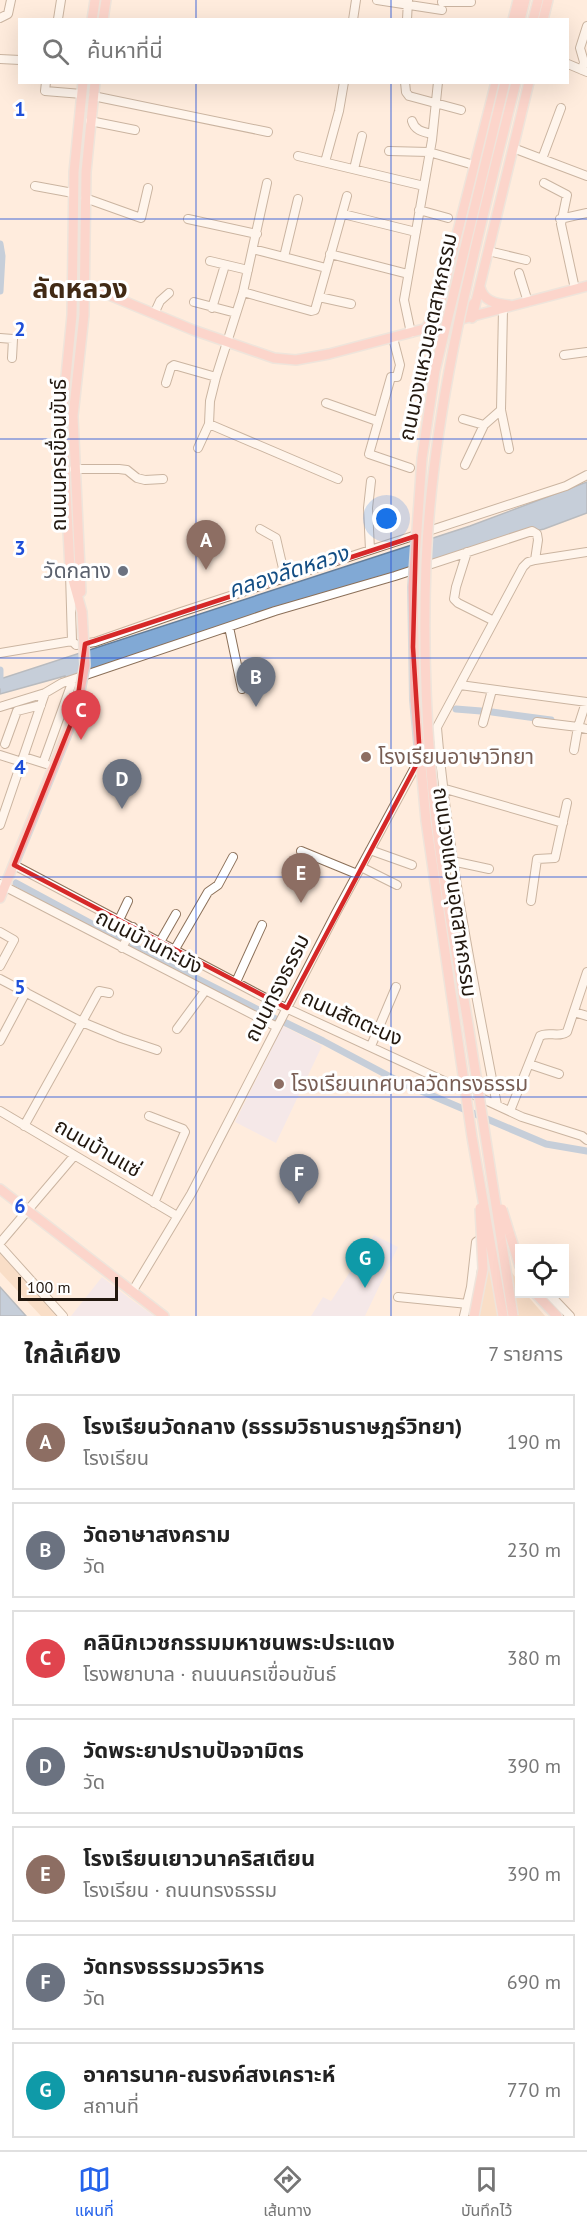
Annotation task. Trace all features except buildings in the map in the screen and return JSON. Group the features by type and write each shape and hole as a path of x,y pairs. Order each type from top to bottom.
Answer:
{"main road":[{"path":"92,18 95,0"},
{"path":"103,18 106,0"},
{"path":"514,18 518,0"},
{"path":"520,18 525,0"},
{"path":"534,18 538,0"},
{"path":"544,18 548,0"},
{"name":"ถนนนครเขื่อนขันธ์","path":"82,612 70,569 62,417 72,315 73,193 83,84"},
{"name":"ถนนนครเขื่อนขันธ์","path":"0,897 2,885 14,865 76,711 85,665 74,469 75,392 84,315 85,198 95,84"},
{"name":"ถนนวงแหวนอุตสาหกรรม","path":"426,328 438,309 495,84"},
{"name":"ถนนวงแหวนอุตสาหกรรม","path":"503,1316 472,1137 422,786 416,700 413,586 422,458 435,371 505,84"},
{"name":"ถนนวงแหวนอุตสาหกรรม","path":"513,1316 446,888 430,764 426,692 426,561 438,437 454,340 516,84"},
{"name":"ถนนวงแหวนอุตสาหกรรม","path":"472,318 529,84"},
{"path":"72,237 85,237"},
{"path":"447,272 441,298 442,306 446,311 458,314 469,309 476,300"},
{"path":"73,284 85,285 226,342 274,358 296,360 329,354 472,318 587,286"},
{"path":"480,285 481,292 492,302 514,306"},
{"path":"486,1136 506,1225 515,1254"},
{"path":"472,1137 483,1248 480,1288 474,1316"},
{"path":"0,1189 164,1316"},
{"path":"540,1298 556,1316"}],"street":[{"path":"0,18 8,14 11,0"},
{"path":"58,18 62,0"},
{"path":"353,18 356,0"},
{"path":"377,0 442,4 471,2"},
{"path":"405,3 407,18"},
{"path":"569,65 584,71 580,48 587,26"},
{"path":"0,59 18,60"},
{"path":"46,84 45,91 82,94"},
{"path":"325,162 344,84"},
{"path":"405,84 406,92 410,96 461,110"},
{"path":"411,333 404,300 424,186 438,84"},
{"path":"93,96 268,132"},
{"path":"542,159 561,108"},
{"path":"90,121 135,130"},
{"path":"412,122 418,130 432,134"},
{"path":"354,169 362,136"},
{"path":"513,148 587,176"},
{"path":"389,151 429,152 474,165"},
{"path":"298,156 424,186"},
{"path":"198,448 208,424 210,401 216,377 243,292 267,183"},
{"path":"544,183 567,195 560,219 575,289"},
{"path":"35,186 73,193"},
{"path":"85,198 141,218 148,188"},
{"path":"243,292 314,311 347,196"},
{"path":"284,257 298,199"},
{"path":"419,210 448,218"},
{"path":"560,219 587,213"},
{"path":"343,214 416,232"},
{"path":"188,219 257,234"},
{"path":"253,249 326,268"},
{"path":"488,251 526,260"},
{"path":"330,254 408,274"},
{"path":"210,261 248,270"},
{"path":"212,308 225,264"},
{"path":"519,273 528,302"},
{"path":"154,314 160,301 169,293"},
{"path":"319,297 351,304"},
{"path":"194,302 236,313"},
{"path":"502,309 501,410 509,449"},
{"path":"0,338 13,339 12,358"},
{"path":"393,338 400,366 397,377 391,377 369,454 410,468"},
{"path":"564,355 587,352"},
{"path":"166,383 171,367 174,365 216,377"},
{"path":"326,403 377,421"},
{"path":"465,465 484,425 501,410"},
{"path":"463,419 484,425"},
{"path":"208,424 338,479"},
{"path":"74,469 119,469 127,470 137,478 145,480 163,478"},
{"path":"70,569 72,641 76,645 95,642 285,577 566,486 587,475"},
{"path":"370,550 368,508 371,481"},
{"path":"260,529 276,538 285,577"},
{"path":"0,707 45,693 62,683 229,627 532,531 537,534 538,540 535,560 587,552"},
{"path":"467,552 454,598 458,603 494,621"},
{"name":"ถนนทรงธรรม","path":"132,1292 177,1216 370,850 523,567 535,560"},
{"path":"229,627 242,688"},
{"path":"4,653 72,641"},
{"path":"43,763 73,680"},
{"path":"460,685 587,702 578,727 574,750"},
{"path":"483,723 492,690"},
{"path":"0,825 45,693"},
{"path":"5,744 17,711 41,705"},
{"path":"537,722 587,729"},
{"path":"437,727 442,788 452,861 497,1105"},
{"path":"0,755 54,767"},
{"path":"442,788 562,823"},
{"path":"531,901 537,859 554,859 567,803"},
{"path":"370,850 412,865"},
{"path":"301,851 397,885"},
{"path":"175,949 208,892 218,885 233,857"},
{"path":"452,861 489,869"},
{"name":"ถนนสัตตะนง","path":"14,865 287,1008 510,1111 582,1136 587,1140"},
{"name":"ถนนบ้านทะมัง","path":"2,885 277,1027"},
{"path":"119,920 128,901"},
{"path":"160,942 176,914"},
{"path":"236,982 262,925"},
{"path":"123,947 133,927"},
{"path":"0,932 14,940 0,966"},
{"path":"510,1111 540,1036 565,1034 587,972"},
{"path":"0,979 82,1022 157,1050"},
{"path":"371,1046 396,987"},
{"path":"24,1126 99,991 109,993"},
{"path":"177,1029 205,991"},
{"path":"0,1041 26,992"},
{"path":"574,1012 587,1016"},
{"path":"529,1064 559,1074"},
{"name":"ถนนบ้านแซ่","path":"0,1111 177,1216"},
{"path":"149,1116 183,1129 185,1132 154,1203"},
{"path":"63,1316 0,1245 74,1156"},
{"path":"464,1316 468,1304 476,1242 488,1234 510,1233 517,1244"},
{"path":"398,1297 468,1304"},
{"path":"554,1298 570,1316"}],"highlighted area":[{"path":"416,536 413,647 420,758 287,1008 14,865 76,711 85,644"}],"shaded area":[{"name":"โรงเรียนเทศบาลวัดทรงธรรม","path":"283,1026 322,1046 276,1143 235,1122"},
{"path":"374,1235 398,1247 365,1316 311,1316 323,1297 331,1301"},
{"path":"0,1253 56,1316 41,1316 0,1272"},
{"path":"475,1255 505,1267 511,1272 515,1277 515,1298 529,1298 545,1316 464,1316"},
{"path":"102,1277 129,1298 154,1316 71,1316"}],"water":[{"path":"587,482 587,513 544,529 504,538 66,679 65,676 0,694 0,679 470,526"},
{"path":"0,1287 26,1316 0,1316"}],"waterway":[{"path":"0,244 2,256 0,291"},
{"path":"0,670 0,685"},
{"path":"456,709 481,711"},
{"path":"492,712 551,720"},
{"path":"16,883 276,1019"},
{"path":"284,1022 400,1082 546,1144 587,1151"}],"place":[{"name":"โรงเรียนวัดกลาง (ธรรมวิธานราษฎร์วิทยา)","path":"206,570"},
{"name":"วัดกลาง","path":"123,571"},
{"name":"วัดอาษาสงคราม","path":"256,707"},
{"name":"คลินิกเวชกรรมมหาชนพระประแดง","path":"81,740"},
{"name":"โรงเรียนอาษาวิทยา","path":"366,757"},
{"name":"วัดพระยาปราบปัจจามิตร","path":"122,809"},
{"name":"โรงเรียนเยาวนาคริสเตียน","path":"301,903"},
{"name":"โรงเรียนเทศบาลวัดทรงธรรม","path":"279,1084"},
{"name":"วัดทรงธรรมวรวิหาร","path":"299,1204"},
{"name":"อาคารนาค-ณรงค์สงเคราะห์","path":"365,1288"}],"district":[{"name":"ลัดหลวง","path":"80,289"}],"water label":[{"name":"คลองลัดหลวง","path":"288,571"}]}
